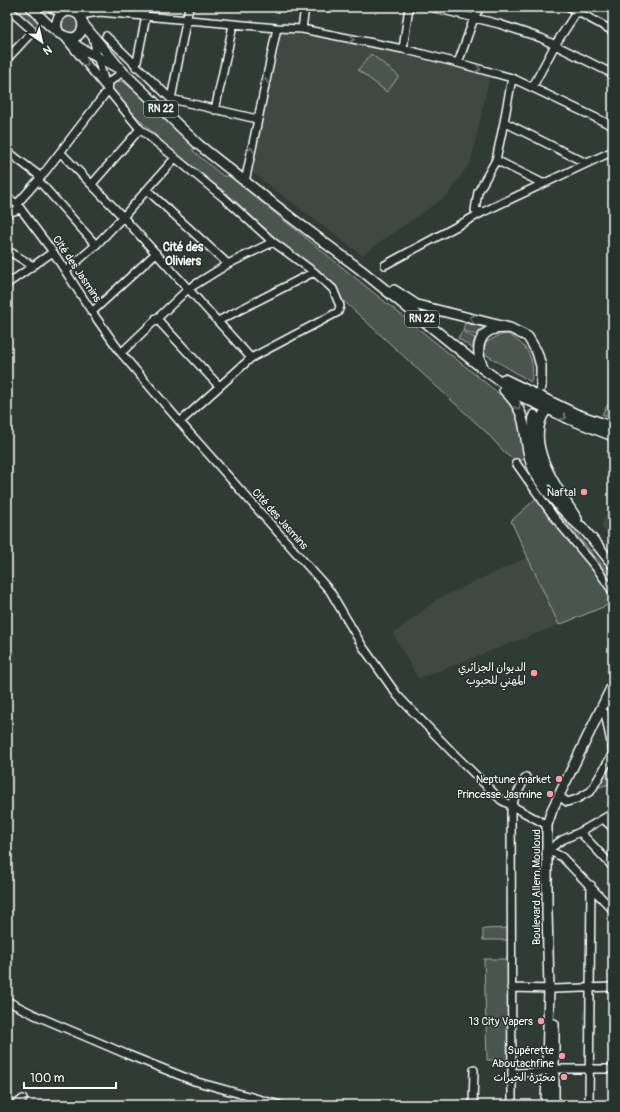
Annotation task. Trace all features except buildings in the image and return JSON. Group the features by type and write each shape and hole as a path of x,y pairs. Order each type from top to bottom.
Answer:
{"main road":[{"name":"RN 22","path":"31,7 63,36 80,48 97,56 123,72"},
{"name":"RN 22","path":"52,7 73,13 123,72 193,140 245,182 361,270 483,368 522,397 613,436"},
{"path":"73,13 82,28 78,34 71,38 63,36 56,24 59,16 73,13"},
{"path":"361,270 417,305 510,328 528,337 537,352 541,366 541,387"},
{"path":"510,328 490,330 482,337 479,342 478,350 483,368 511,396 518,406 523,418 531,463 540,481 573,521 584,530"},
{"name":"RN 22","path":"483,368 576,414 613,427"},
{"path":"547,409 541,417 538,431 544,461 550,475 584,530"},
{"path":"534,415 532,438 542,472 553,490 613,565"},
{"name":"Boulevard Allem Mouloud","path":"551,988 547,912 547,825 552,810 613,684"},
{"name":"Boulevard Allem Mouloud","path":"546,1105 550,1070 552,823 562,798 613,696"},
{"name":"Boulevard Allem Mouloud","path":"550,1070 554,1105"}],"street":[{"path":"171,99 189,7"},
{"path":"302,29 305,7"},
{"path":"403,49 409,7"},
{"path":"431,7 499,24 541,38 613,74"},
{"path":"458,63 474,18 480,7"},
{"path":"568,7 579,10 613,31"},
{"path":"7,8 32,30 32,32 7,59"},
{"path":"532,88 555,45 579,10"},
{"path":"73,13 100,12 233,25 302,29 403,49 512,78 612,125"},
{"path":"136,67 146,16"},
{"path":"215,110 233,25"},
{"path":"245,182 277,28"},
{"path":"63,36 140,129 224,198 273,242 314,272 332,289 340,306 338,312 251,358 180,422"},
{"path":"106,36 136,67 171,99 257,119"},
{"name":"RN 22","path":"93,37 97,56"},
{"path":"97,56 108,90"},
{"path":"7,213 19,206 108,90 109,82 123,72"},
{"path":"483,212 475,210 478,192 496,160 512,78"},
{"path":"504,122 586,163"},
{"path":"92,184 140,129"},
{"path":"7,151 40,178 96,245"},
{"path":"385,265 483,212 613,151"},
{"path":"60,152 123,217 251,358"},
{"path":"66,271 96,245 175,158"},
{"path":"496,160 542,183"},
{"path":"147,190 228,264"},
{"name":"Cité des Jasmins","path":"7,197 19,206 53,252 121,353 330,591 363,647 397,695 501,800 547,825"},
{"path":"121,353 188,289 228,264 273,242"},
{"path":"7,284 53,252"},
{"path":"7,253 12,254 33,266"},
{"path":"92,312 156,253"},
{"path":"218,321 314,272"},
{"path":"156,318 219,386"},
{"path":"516,463 554,517 598,570 613,592"},
{"path":"562,798 567,802 577,799 591,791 613,753 605,713"},
{"path":"512,1105 511,805 526,777"},
{"path":"613,813 580,832 562,840 552,850 591,885 613,910"},
{"path":"604,818 613,828"},
{"path":"580,832 613,867"},
{"path":"551,837 562,840"},
{"path":"589,1105 591,885"},
{"path":"511,988 613,987"},
{"path":"7,1001 37,1016 194,1081 280,1105"},
{"path":"513,1073 590,1068 613,1069"},
{"path":"473,1105 474,1070"},
{"path":"15,1105 23,1099"}],"shaded area":[{"path":"13,7 25,7 40,22 34,27"},
{"path":"71,14 78,20 78,25 76,31 69,34 60,30 60,20"},
{"path":"281,32 402,51 490,75 471,161 448,195 362,255 251,172"},
{"path":"371,54 399,76 387,92 358,70"},
{"path":"118,81 123,81 194,142 193,151 223,176 229,176 513,405 519,419 525,459 518,462 507,455 487,433 231,197 168,147 110,91 113,85"},
{"path":"465,323 483,327 476,335 463,330"},
{"path":"462,331 475,338 473,349 458,338"},
{"path":"507,334 520,343 529,354 532,366 531,382 485,354 485,343 500,335"},
{"path":"613,397 613,419 602,414"},
{"path":"542,493 605,568 613,580 613,603 559,625 511,521"},
{"path":"613,493 613,539 601,527"},
{"path":"528,557 559,625 418,679 393,634 437,599"},
{"path":"612,760 613,783 596,788"},
{"path":"509,928 509,940 483,940 483,929"},
{"path":"484,959 511,959 511,1061 487,1060"}],"place":[{"name":"Naftal","path":"584,492"},
{"name":"الديوان الجزائري المهني للحبوب","path":"534,673"},
{"name":"Neptune market","path":"559,779"},
{"name":"Princesse Jasmine","path":"550,794"},
{"name":"13 City Vapers","path":"541,1021"},
{"name":"Supérette Aboutachfine","path":"562,1056"},
{"name":"مخبزة الخيرات","path":"564,1077"}],"district":[{"name":"Cité des Oliviers","path":"183,254"}]}
